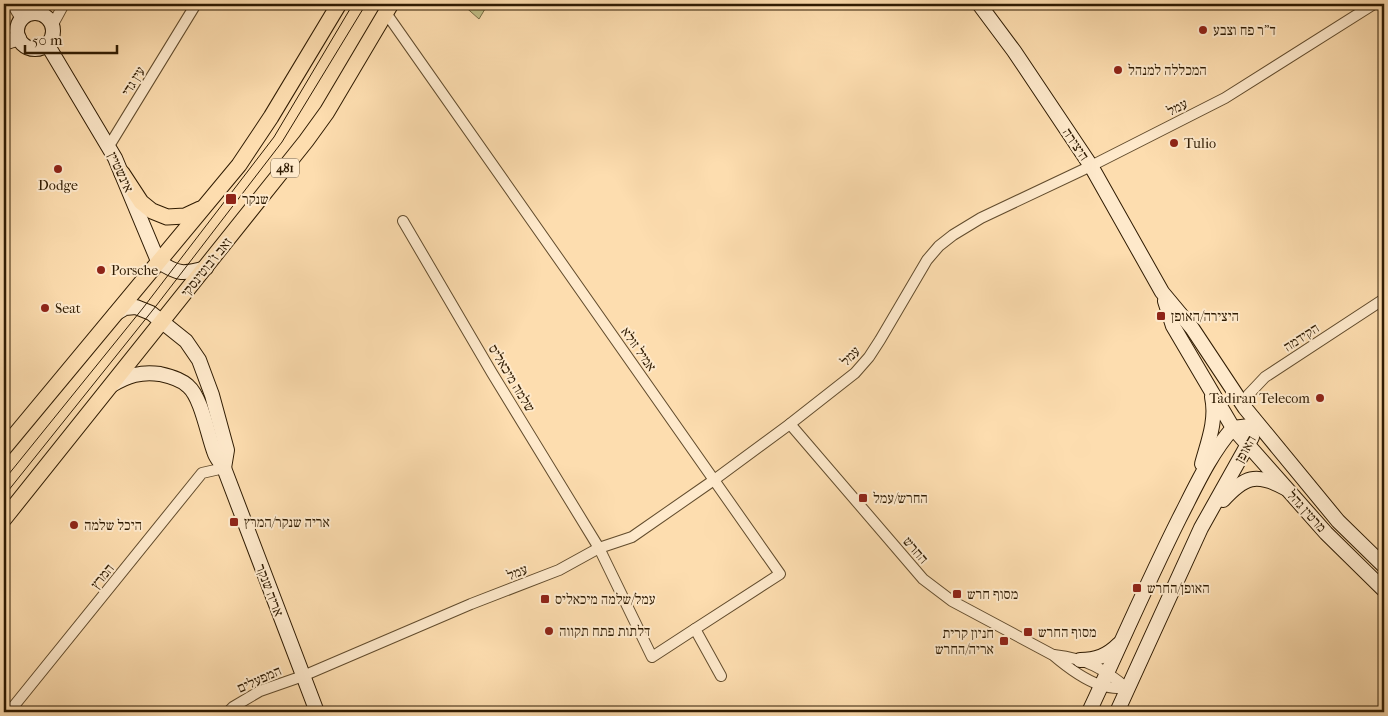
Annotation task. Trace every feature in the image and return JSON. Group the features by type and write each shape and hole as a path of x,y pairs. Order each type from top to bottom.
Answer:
{"main road":[{"path":"4,448 239,165 271,117 339,4"},
{"name":"זאב ז'בוטינסקי","path":"4,519 306,141 326,112 388,8"},
{"path":"122,173 141,202 152,211 167,216 185,216 204,207"}],"street":[{"path":"12,4 18,14"},
{"path":"46,16 64,4"},
{"name":"עין גדי","path":"109,146 196,4"},
{"name":"היצירה","path":"979,4 1014,51 1091,166 1162,292 1192,328 1258,425"},
{"name":"עמל","path":"303,676 471,604 559,570 599,548 632,537 790,424 854,373 869,357 927,260 939,246 981,218 1091,166 1225,98 1374,4"},
{"name":"אמיל זולא","path":"388,8 594,310 780,574 695,629"},
{"path":"30,14 46,16 52,36 47,44 37,49 22,43 19,38 18,28 22,20 30,14"},
{"path":"4,43 19,38"},
{"name":"אינשטיין","path":"47,44 109,146 158,261"},
{"name":"שלמה מיכאליס","path":"403,221 492,373 599,548 652,657 695,629"},
{"path":"158,261 172,270 182,273 206,268"},
{"name":"היצירה","path":"1162,292 1173,326 1234,428"},
{"name":"הקידמה","path":"1245,408 1248,395 1265,378 1384,299"},
{"name":"אריה שנקר","path":"114,314 125,308 143,308 163,321 186,341 199,360 212,395 227,450 224,468"},
{"name":"אריה שנקר","path":"112,385 124,378 137,374 153,373 179,380 189,386 196,398 216,456 224,468 317,712"},
{"path":"1195,487 1212,426 1214,413 1211,391"},
{"name":"החרש","path":"790,424 922,579 952,601 1053,655 1075,672 1102,686 1128,689"},
{"name":"האופן","path":"1089,712 1167,543 1214,453 1234,428 1258,425"},
{"name":"האופן","path":"1117,712 1201,528 1258,425"},
{"name":"מרטין גהל","path":"1258,425 1338,521 1384,566"},
{"name":"מרטין גהל","path":"1234,428 1326,533 1384,590"},
{"name":"המרץ","path":"9,712 202,473 224,468"},
{"path":"1201,528 1222,501 1246,480 1267,480 1288,490"},
{"path":"695,629 721,676"},
{"path":"1080,660 1104,656 1122,640"},
{"name":"החרש","path":"1053,655 1080,660 1108,672 1128,689"},
{"name":"המפעלים","path":"231,709 260,691 303,676"}],"shaded area":[{"path":"462,4 488,4 479,19"}],"tram line":[{"path":"4,480 143,308 274,137 353,4"},
{"path":"4,496 156,306 282,142 366,4"}],"place":[{"name":"ד\"ר פח וצבע","path":"1203,30"},
{"name":"המכללה למנהל","path":"1118,70"},
{"name":"Tulio","path":"1174,143"},
{"name":"Dodge","path":"58,169"},
{"name":"שנקר","path":"231,199"},
{"name":"Porsche","path":"101,270"},
{"name":"Seat","path":"45,308"},
{"name":"היצירה/האופן","path":"1161,316"},
{"name":"Tadiran Telecom","path":"1320,398"},
{"name":"החרש/עמל","path":"863,498"},
{"name":"אריה שנקר/המרץ","path":"234,522"},
{"name":"היכל שלמה","path":"74,525"},
{"name":"האופן/החרש","path":"1137,588"},
{"name":"מסוף חרש","path":"957,594"},
{"name":"עמל/שלמה מיכאליס","path":"545,599"},
{"name":"דלתות פתח תקווה","path":"549,631"},
{"name":"מסוף החרש","path":"1028,632"},
{"name":"חניון קרית אריה/החרש","path":"1004,641"}]}
